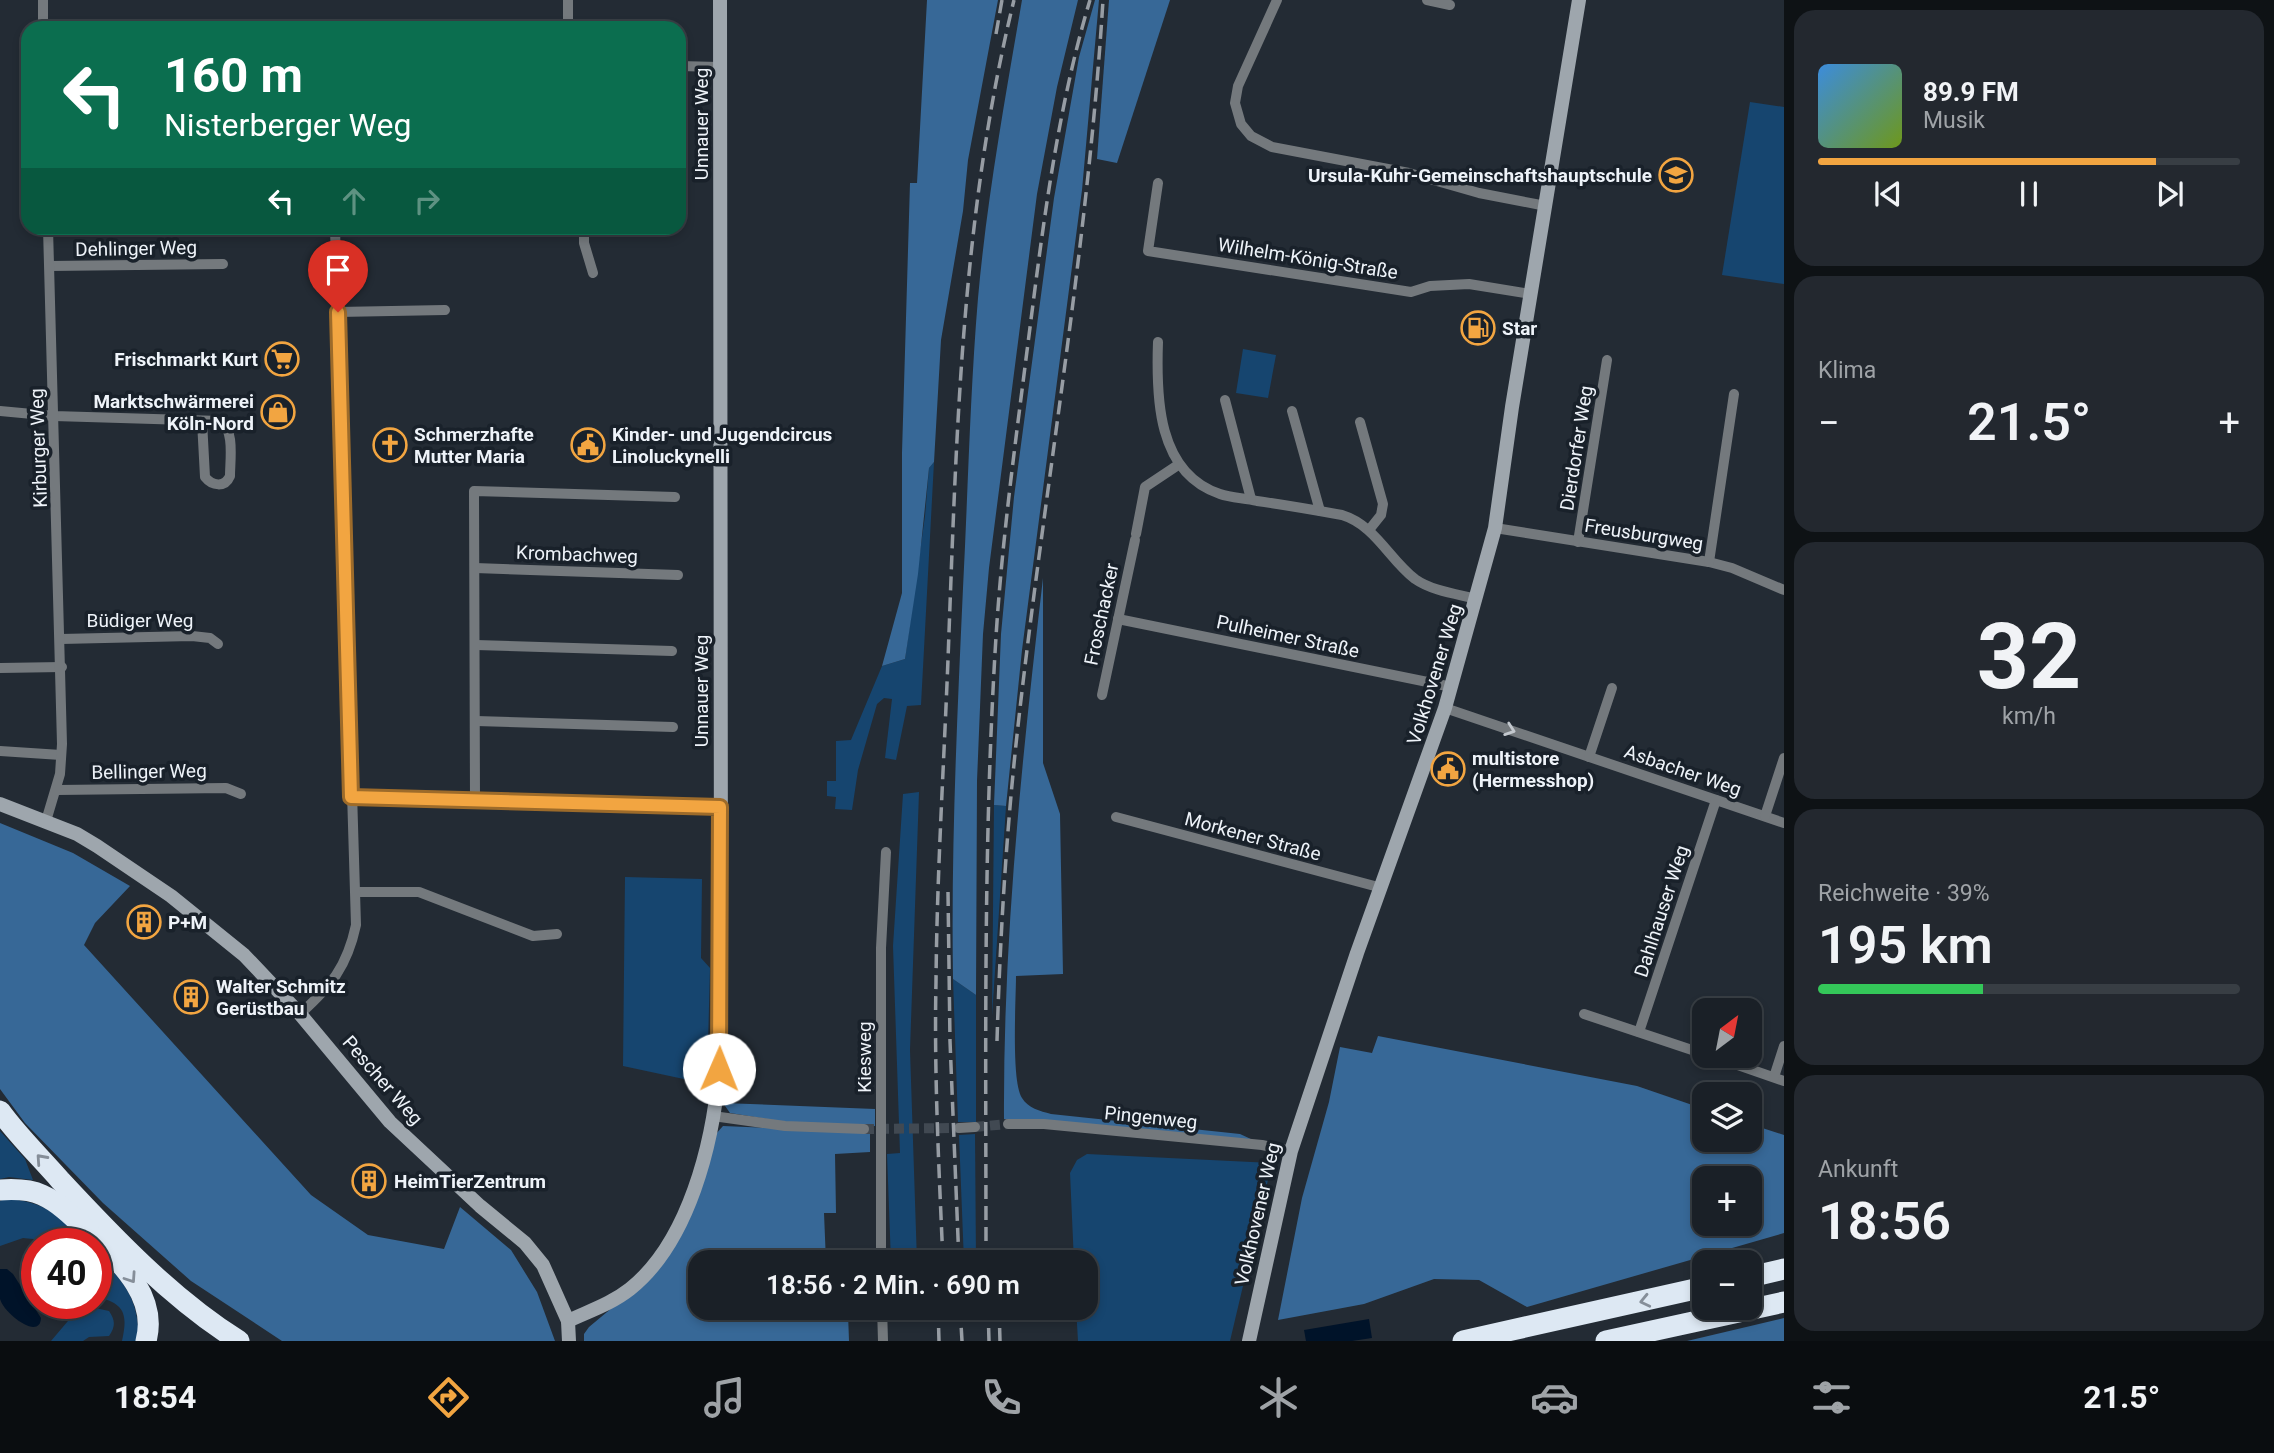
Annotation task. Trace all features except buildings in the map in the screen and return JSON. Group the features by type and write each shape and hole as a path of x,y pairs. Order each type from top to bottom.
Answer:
{"highway":[{"path":"0,1111 83,1205 137,1258 211,1323 239,1341"},
{"path":"0,1190 15,1188 54,1201 120,1262 142,1295 147,1315 146,1341"},
{"path":"1762,1274 1784,1269"},
{"path":"1463,1341 1692,1290"},
{"path":"1606,1341 1784,1302"}],"street":[{"path":"43,0 43,21"},
{"path":"568,0 568,21"},
{"name":"Unnauer Weg","path":"568,1321 611,1302 630,1289 664,1251 692,1195 703,1160 713,1116 719,1069 720,0"},
{"path":"1277,0 1238,86 1235,103 1241,124 1251,136 1272,147 1409,173 1479,193 1546,206"},
{"path":"1427,0 1450,5"},
{"name":"Volkhovener Weg","path":"1249,1341 1291,1151 1445,708 1495,528 1579,0"},
{"path":"686,66 719,67"},
{"name":"Wilhelm-König-Straße","path":"1158,183 1148,251 1410,292 1430,286 1469,284 1531,294"},
{"name":"Kirburger Weg","path":"46,821 57,790 61,755 62,667 48,235"},
{"path":"300,1014 331,984 352,945 356,925 335,235"},
{"path":"584,235 593,273"},
{"name":"Dehlinger Weg","path":"50,266 223,264"},
{"path":"338,312 445,310"},
{"path":"1158,342 1156,388 1160,413 1178,465 1195,480 1216,493 1347,516 1369,530 1419,581 1477,599"},
{"name":"Dierdorfer Weg","path":"1578,542 1607,360"},
{"path":"1709,562 1734,394"},
{"path":"1225,400 1251,499"},
{"path":"0,411 54,416 220,421 228,427 230,476 227,482 210,483 205,477 202,421"},
{"path":"1292,411 1320,511"},
{"path":"1360,422 1383,504 1381,515 1369,530"},
{"name":"Froschacker","path":"1102,695 1145,487 1178,465"},
{"path":"475,801 474,491 675,496"},
{"name":"Freusburgweg","path":"1495,528 1709,562 1732,568 1784,590"},
{"name":"Krombachweg","path":"475,568 678,575"},
{"name":"Pulheimer Straße","path":"1118,619 1451,687"},
{"name":"Büdiger Weg","path":"61,639 192,636 210,638 218,643"},
{"path":"476,645 672,651"},
{"path":"0,668 62,667"},
{"path":"1590,757 1612,688"},
{"name":"Asbacher Weg","path":"1445,708 1784,822"},
{"path":"476,721 673,727"},
{"path":"0,751 61,755"},
{"path":"1765,816 1784,758"},
{"name":"Bellinger Weg","path":"57,790 226,788 240,794"},
{"path":"351,797 720,807"},
{"name":"Dahlhauser Weg","path":"1640,1032 1716,800"},
{"name":"Pescher Weg","path":"0,804 77,834 97,846 171,895 244,955 300,1014 390,1122 480,1206 525,1243 543,1265 568,1321"},
{"name":"Morkener Straße","path":"1116,817 1382,888"},
{"name":"Kiesweg","path":"881,1250 881,948 886,852"},
{"path":"356,892 419,891 533,936 557,934"},
{"path":"1584,1014 1692,1050"},
{"path":"1746,1068 1779,1079 1784,1046"},
{"path":"713,1116 785,1126 864,1129"},
{"name":"Pingenweg","path":"1008,1124 1262,1145 1291,1151"},
{"path":"959,1128 975,1127"},
{"path":"882,1320 883,1341"},
{"path":"568,1321 569,1341"}],"shaded area":[{"path":"927,0 998,0 968,160 963,211 941,340 934,462 929,468 918,574 905,659 882,666 902,593 902,453 910,183 917,183"},
{"path":"1022,0 1078,0 1057,87 1037,194 989,568 983,634 977,781 976,995 953,979 955,784 969,443 975,334 986,223"},
{"path":"1095,0 1099,0 1082,190 1022,650 1006,806 994,805 1001,634 1014,497 1054,198 1079,57"},
{"path":"1109,0 1170,0 1117,163 1097,159"},
{"path":"1750,102 1784,107 1784,284 1722,275"},
{"path":"1243,349 1276,355 1268,398 1236,393"},
{"path":"934,462 921,705 907,706 896,760 885,758 892,699 884,698 877,704 858,770 852,810 835,809 836,797 827,796 827,781 836,781 836,741 851,740 882,666 905,659 929,468"},
{"path":"1043,578 1043,763 1060,814 1063,974 1016,976 1015,1058 1022,1098 1035,1109 1051,1114 1240,1134 1253,1140 1042,1120 1004,1119 1010,916 1021,781"},
{"path":"919,792 910,1050 917,1250 891,1250 887,1154 900,1153 893,946 903,794"},
{"path":"994,805 1006,806 992,1016"},
{"path":"0,823 73,853 130,886 95,923 84,945 311,1195 368,1235 444,1249 460,1207 511,1250 537,1292 555,1341 282,1341 191,1281 103,1203 25,1123 0,1089"},
{"path":"625,877 702,879 701,958 710,968 707,1084 623,1066"},
{"path":"953,979 976,995 976,1122 958,1122"},
{"path":"1378,1036 1637,1086 1692,1105 1692,1152 1762,1152 1762,1128 1784,1135 1784,1233 1725,1250 1692,1250 1692,1259 1527,1307 1479,1280 1434,1279 1364,1304 1278,1320 1302,1198 1329,1102 1340,1047 1372,1053"},
{"path":"723,1103 875,1109 875,1126 785,1122 730,1113"},
{"path":"723,1126 870,1132 870,1152 835,1154 836,1213 824,1213 826,1250 688,1250 688,1320 848,1320 849,1341 584,1341 584,1334 589,1327 649,1277 715,1135"},
{"path":"0,1131 25,1159 33,1180 9,1177 0,1179"},
{"path":"975,1134 976,1250 964,1250 959,1135"},
{"path":"1087,1154 1272,1163 1230,1341 1078,1341 1077,1320 1098,1320 1098,1250 1073,1250 1070,1173 1077,1160"},
{"path":"4,1199 31,1203 51,1212 71,1228 21,1228 21,1239 0,1246 0,1201"},
{"path":"0,1269 7,1269 21,1287 21,1319 41,1319 39,1324 35,1327 29,1326 14,1318 0,1299"},
{"path":"112,1271 133,1302 139,1341 122,1341 124,1317 119,1306 113,1303"},
{"path":"113,1317 113,1329 109,1336 89,1337 83,1341 51,1341 70,1319"},
{"path":"1784,1318 1784,1341 1687,1341"},
{"path":"1369,1319 1372,1338 1306,1341 1304,1330"}],"tunnel":[{"path":"975,1127 1008,1124"},
{"path":"864,1129 959,1128"}],"railway":[{"path":"996,34 1002,0"},
{"path":"943,1250 936,1087 937,938 960,393 965,314 983,157 1014,0"},
{"path":"986,1250 987,871 999,601 1005,529 1045,218 1068,86 1090,0"},
{"path":"997,1041 1004,888 1013,773 1087,184 1103,0"},
{"path":"948,892 950,1041 959,1250"},
{"path":"938,1320 939,1341"},
{"path":"961,1320 962,1341"},
{"path":"988,1320 989,1341"},
{"path":"999,1320 1000,1341"}],"place":[{"name":"Ursula-Kuhr-Gemeinschaftshauptschule","path":"1676,175"},
{"name":"Star","path":"1478,328"},
{"name":"Frischmarkt Kurt","path":"282,359"},
{"name":"Marktschwärmerei Köln-Nord","path":"278,412"},
{"name":"Schmerzhafte Mutter Maria","path":"390,445"},
{"name":"Kinder- und Jugendcircus Linoluckynelli","path":"588,445"},
{"name":"multistore (Hermesshop)","path":"1448,769"},
{"name":"P+M","path":"144,922"},
{"name":"Walter Schmitz Gerüstbau","path":"191,997"},
{"name":"HeimTierZentrum","path":"369,1181"}],"route":[{"path":"338,312 351,797 720,807 719,1069"}]}
